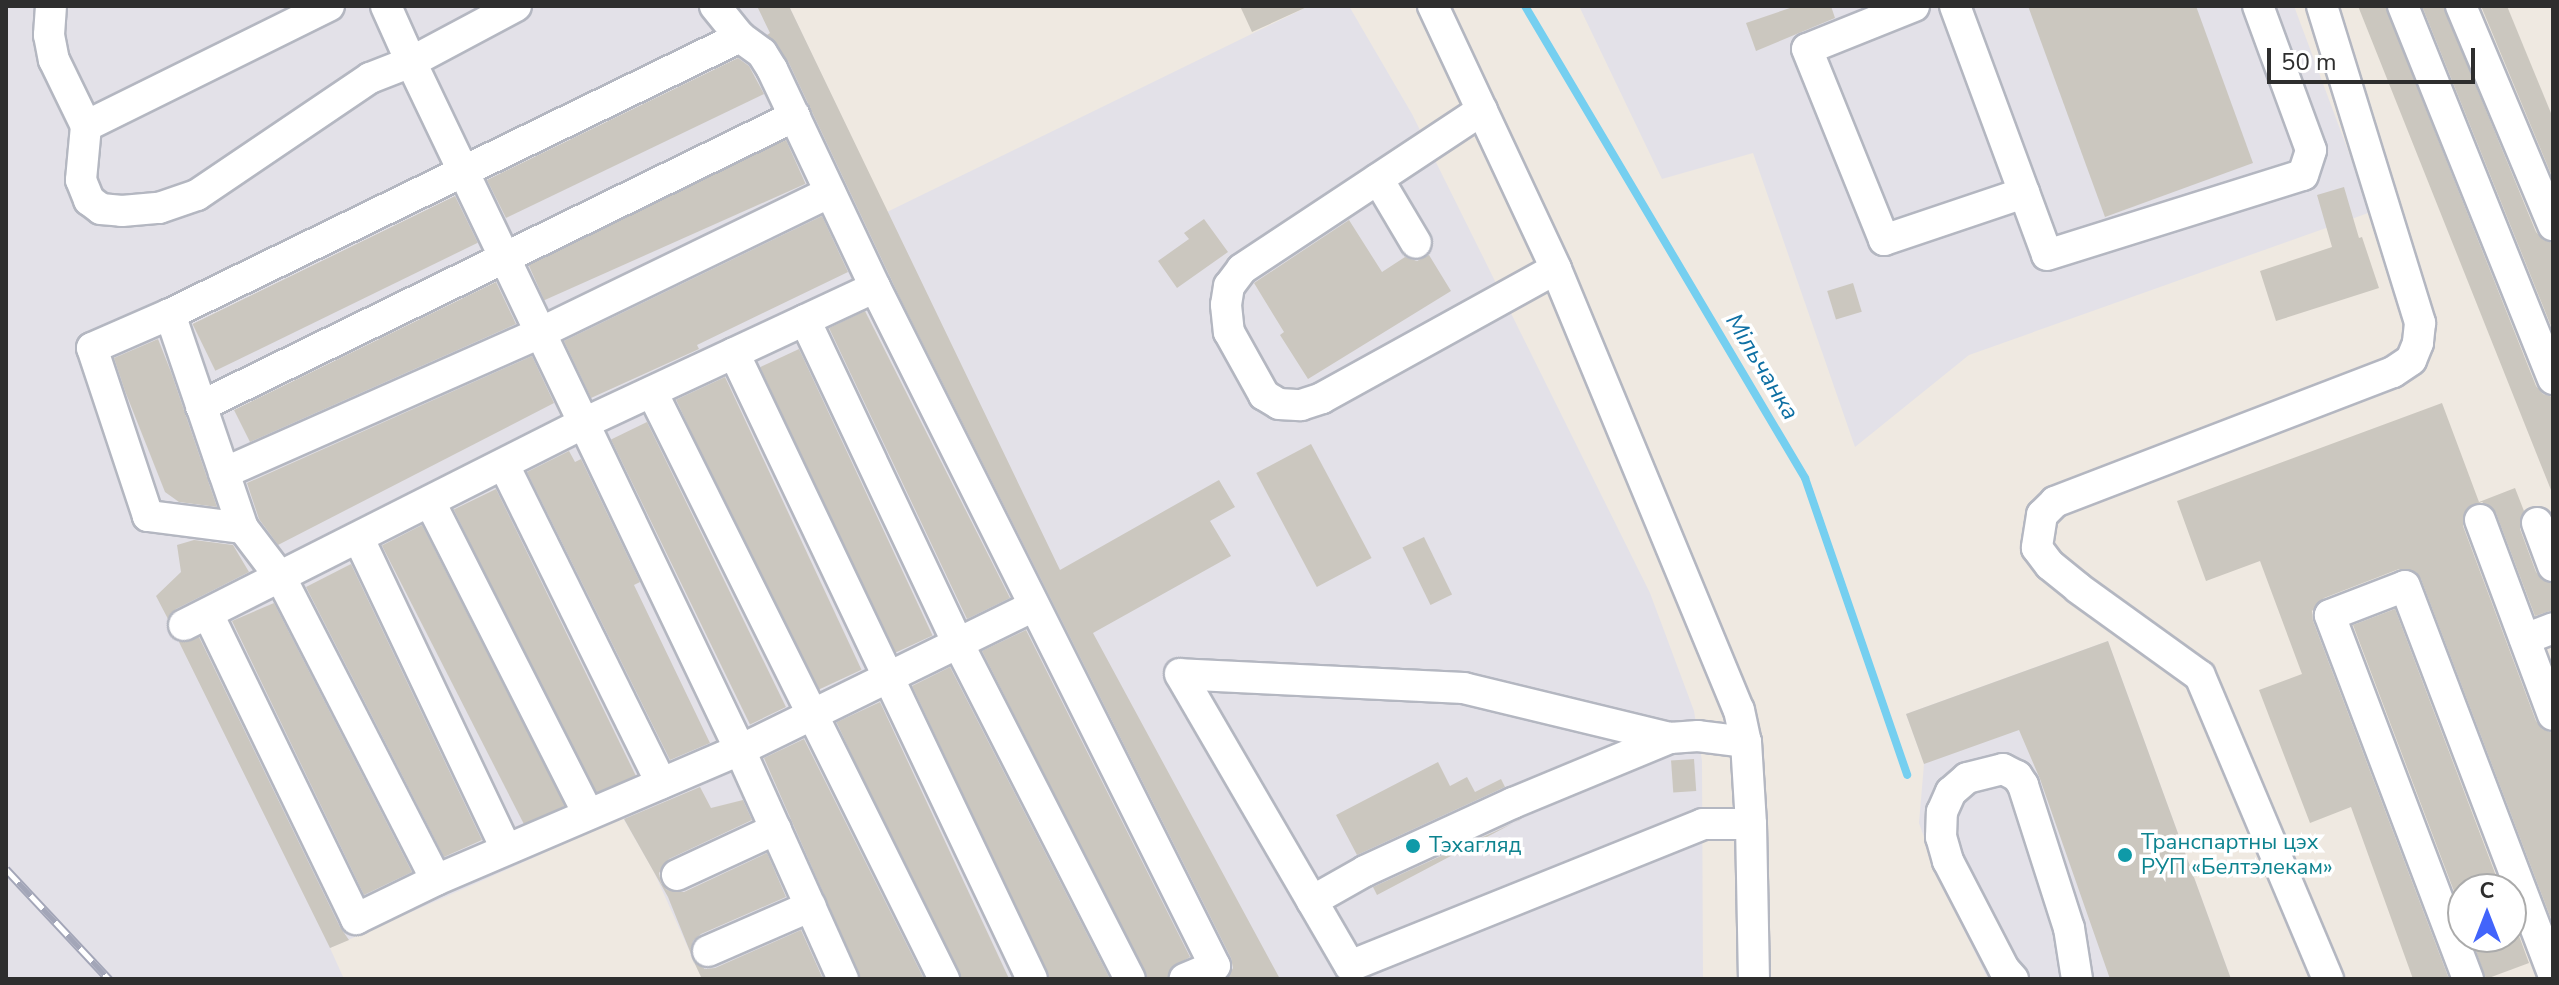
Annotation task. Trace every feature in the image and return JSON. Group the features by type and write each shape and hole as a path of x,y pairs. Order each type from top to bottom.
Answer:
{"lane":[{"path":"51,6 49,35 54,60 86,126 81,180 89,200 101,209 122,211 159,208 197,195 370,78 411,62 516,6"},
{"path":"86,126 329,6"},
{"path":"386,6 740,750 843,979"},
{"path":"715,6 740,37 762,53 795,116 875,287 1215,966 1185,979"},
{"path":"1433,6 1556,269 1739,710 1746,742 1751,824 1754,979"},
{"path":"1914,6 1807,49 1884,240 2024,193"},
{"path":"1955,6 2047,255 2303,175 2311,150 2258,6"},
{"path":"2322,6 2420,323 2418,343 2411,360 2393,372 2055,502 2042,515 2037,548 2050,565 2078,588 2200,676 2328,979"},
{"path":"2403,6 2553,379"},
{"path":"2461,6 2553,225"},
{"path":"243,528 148,516 92,348 170,314 740,37"},
{"path":"1482,110 1242,269 1229,286 1226,305 1229,332 1264,395 1279,404 1301,405 1322,398 1556,269"},
{"path":"201,406 795,116"},
{"path":"1378,179 1416,243"},
{"path":"224,473 542,332 830,192"},
{"path":"875,287 584,423 196,620 356,919 506,849 740,750 1034,606"},
{"path":"170,314 243,528 281,578 436,880"},
{"path":"805,320 958,643 1130,979"},
{"path":"734,353 1032,979"},
{"path":"652,392 944,979"},
{"path":"504,465 661,783"},
{"path":"430,502 588,814"},
{"path":"2480,520 2553,715"},
{"path":"2537,523 2553,566"},
{"path":"359,539 506,849"},
{"path":"2468,979 2330,615 2405,586 2553,975 2545,979"},
{"path":"2525,639 2553,628"},
{"path":"1746,742 1698,736 1670,738 1464,688 1180,674 1350,966 1703,824 1751,824"},
{"path":"1312,901 1365,871 1513,803 1670,738"},
{"path":"2013,979 2004,969 1948,861 1941,837 1942,812 1951,792 1967,778 2003,769 2017,776 2023,785 2069,928 2077,979"},
{"path":"677,875 776,829"},
{"path":"708,951 811,906"}],"shaded area":[{"path":"6,6 789,6 887,212 1309,6 1349,6 1412,114 1650,593 1694,711 1702,761 1703,979 702,979 654,872 623,818 330,948 344,979 6,979"},
{"path":"1579,6 2294,6 2371,212 1969,355 1855,447 1753,153 1662,179"},
{"name":"Транспартны цэх РУП «Белтэлекам»","path":"2108,641 2231,979 1988,979 1938,877 1919,823 1924,764 1906,714"}],"building":[{"path":"757,6 789,6 1060,570 1219,480 1235,507 1210,521 1231,556 1093,633 1280,979 1227,979 1233,968 1231,958 900,298 788,61 767,35 770,33"},
{"path":"1240,6 1309,6 1252,32"},
{"path":"1796,6 1831,6 1835,18 1756,51 1746,23"},
{"path":"2028,6 2196,6 2253,163 2105,217"},
{"path":"2358,6 2385,6 2536,386 2543,394 2553,397 2553,495"},
{"path":"2422,6 2443,6 2536,232 2543,240 2553,243 2553,331"},
{"path":"2481,6 2507,6 2553,118 2553,179"},
{"path":"738,58 749,66 764,94 506,218 487,180"},
{"path":"786,140 806,184 544,300 525,256"},
{"path":"2344,187 2359,238 2362,237 2379,288 2276,321 2260,271 2332,247 2317,195"},
{"path":"455,196 478,243 215,371 193,324"},
{"path":"822,216 848,272 697,345 699,349 591,398 564,341"},
{"path":"1204,219 1228,252 1177,288 1158,261 1189,239 1184,233"},
{"path":"1349,220 1382,272 1405,257 1417,261 1429,255 1451,291 1308,379 1280,335 1284,332 1254,283"},
{"path":"496,282 516,324 250,442 234,410"},
{"path":"1853,283 1862,312 1836,320 1827,291"},
{"path":"865,311 1010,598 967,619 829,328"},
{"path":"158,339 217,507 179,502 165,492 125,391 114,358"},
{"path":"799,349 933,635 894,654 760,367"},
{"path":"532,356 554,403 278,545 259,519 247,483"},
{"path":"725,377 862,670 813,693 676,400"},
{"path":"2442,403 2479,502 2515,488 2524,511 2520,529 2536,572 2542,580 2553,584 2553,610 2535,616 2496,513 2482,502 2467,508 2463,526 2536,721 2542,729 2553,733 2553,924 2421,579 2416,572 2399,569 2324,598 2312,611 2313,621 2449,979 2413,979 2351,807 2310,823 2259,690 2302,674 2260,561 2206,581 2177,501"},
{"path":"647,422 786,707 750,724 611,440"},
{"path":"1311,444 1372,558 1317,587 1256,473"},
{"path":"569,451 575,462 581,459 640,582 634,585 710,743 670,760 527,472"},
{"path":"496,489 636,776 594,796 454,510"},
{"path":"422,525 565,806 525,826 382,545"},
{"path":"1424,537 1452,595 1430,605 1402,548"},
{"path":"194,540 233,545 249,572 176,609 168,619 156,596 181,572 177,545"},
{"path":"351,564 482,840 444,857 306,587"},
{"path":"274,603 412,872 364,895 232,621"},
{"path":"2395,609 2495,873 2447,873 2353,625"},
{"path":"1026,630 1190,957 1171,968 1167,979 1148,979 982,651"},
{"path":"199,637 349,940 330,948 179,642"},
{"name":"Транспартны цэх РУП «Белтэлекам»","path":"2108,641 2231,979 2110,979 2040,779 2019,730 1924,764 1906,714"},
{"path":"950,667 1110,979 1050,979 912,686"},
{"path":"880,702 1009,979 956,979 836,722"},
{"path":"804,739 924,979 861,979 764,758"},
{"path":"1694,759 1696,791 1673,793 1671,761"},
{"path":"1438,762 1450,786 1467,777 1475,792 1501,779 1505,787 1357,855 1336,815"},
{"path":"700,787 711,808 743,800 752,820 669,859 659,873 661,883 667,890 684,892 767,853 786,897 701,934 693,941 691,954 668,897 624,819"},
{"path":"1513,823 1377,895 1373,887"},
{"path":"801,930 823,979 702,979 694,962 705,969 715,968"},
{"path":"2477,953 2525,953 2529,963 2486,979"}],"waterway":[{"name":"Мільчанка","path":"1525,6 1805,478 1907,775"}],"railway":[{"path":"6,869 109,979"}],"place":[{"name":"Тэхагляд","path":"1413,846"},
{"name":"Транспартны цэх РУП «Белтэлекам»","path":"2125,855"}]}
